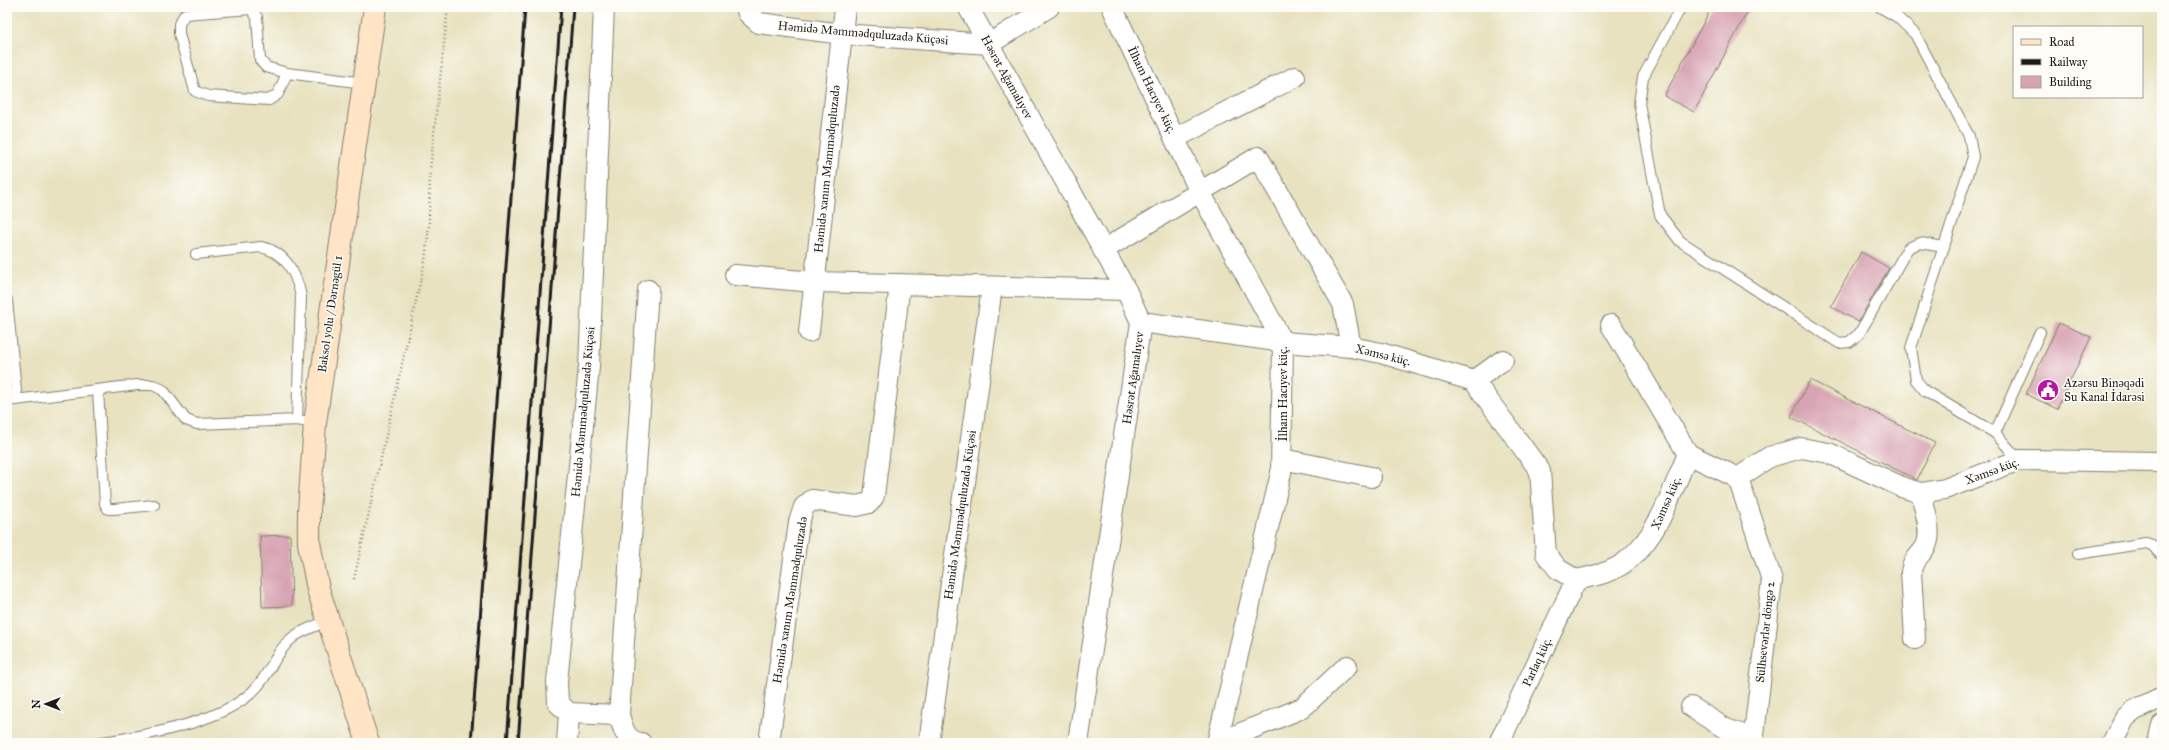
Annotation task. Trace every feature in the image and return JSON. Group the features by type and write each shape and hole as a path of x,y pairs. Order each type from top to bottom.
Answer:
{"main road":[{"name":"Baksol yolu / Dərnəgül 1","path":"368,743 354,696 327,621 316,584 309,543 306,422 364,83 375,7"}],"street":[{"name":"Həmidə Məmmədquluzadə Küçəsi","path":"569,713 558,703 557,682 589,366 604,7"},
{"name":"Həmidə Məmmədquluzadə Küçəsi","path":"746,7 748,13 759,23 842,34 989,44"},
{"name":"Həmidə xanım Məmmədquluzadə","path":"808,332 815,282 845,7"},
{"name":"Həsrət Ağamalıyev","path":"968,7 1126,290 1141,322 1078,743"},
{"path":"989,44 1049,7"},
{"name":"İlham Hacıyev küç.","path":"1112,7 1200,192 1284,342 1281,473 1217,743"},
{"path":"1175,138 1295,77"},
{"path":"1103,250 1258,157 1343,304 1351,347"},
{"path":"735,275 815,282 1126,290"},
{"name":"Həmidə xanım Məmmədquluzadə","path":"769,743 799,522 804,507 812,500 857,506 869,503 874,496 900,284"},
{"name":"Həmidə Məmmədquluzadə Küçəsi","path":"929,743 992,287"},
{"path":"641,743 633,742 623,732 619,715 648,290"},
{"name":"Xəmsə küç.","path":"1141,322 1284,342 1351,347 1381,353 1474,381"},
{"path":"1611,325 1688,454 1738,478"},
{"path":"1503,360 1474,381 1540,471 1546,554 1558,569 1576,580"},
{"name":"Xəmsə küç.","path":"1738,478 1769,457 1801,448 1829,452 1904,488 1921,493 1945,489 2019,460 2162,462"},
{"name":"Xəmsə küç.","path":"1576,580 1603,574 1629,560 1653,534 1688,454"},
{"path":"1282,458 1371,477"},
{"name":"Sülhsevərlər döngə 2","path":"1738,478 1772,580 1754,741"},
{"path":"1915,639 1912,568 1917,555 1925,548 1928,534 1921,493"},
{"name":"Parlaq küç.","path":"1499,743 1576,580"},
{"path":"1217,743 1302,708 1347,666"},
{"path":"2112,743 2125,718 2135,710 2162,697"},
{"path":"1691,707 1726,729 1754,741"},
{"path":"567,743 569,713 619,715"},
{"path":"2158,743 2162,726"}],"lane":[{"path":"1681,7 1643,77 1638,103 1660,215 1680,241 1839,343 1849,342 1859,334 1908,248 1920,243 1944,247"},
{"path":"1880,7 1896,16 1915,34 1969,136 1973,157 1911,348 1916,380 1925,391 1995,433 2019,460"},
{"path":"287,73 278,94 270,100 208,96 196,91 179,34 179,24 185,14 251,9 257,17 260,60 266,67 287,73 364,83"},
{"path":"7,300 12,401 153,385 163,390 186,420 197,424 306,422 301,296 297,277 278,254 271,249 261,247 196,254"},
{"path":"1995,433 2040,332"},
{"path":"98,391 105,504 108,509 154,505"},
{"path":"2078,554 2146,543 2152,545 2162,556"},
{"path":"94,743 168,729 222,712 237,703 256,688 283,647 291,638 300,632 327,621"}],"path":[{"path":"354,579 425,261 429,226 430,170 448,7"}],"building":[{"path":"1712,7 1750,7 1694,112 1664,96"},
{"path":"1861,252 1889,268 1858,322 1831,306"},
{"path":"2059,323 2091,337 2057,409 2026,394"},
{"path":"1810,380 1935,443 1917,480 1791,417"},
{"path":"290,535 292,606 262,607 260,536"}],"railway":[{"path":"471,743 525,7"},
{"path":"507,743 561,7"},
{"path":"518,743 573,7"}],"place":[{"name":"Azərsu Binəqədi Su Kanal İdarəsi","path":"2048,390"}]}
